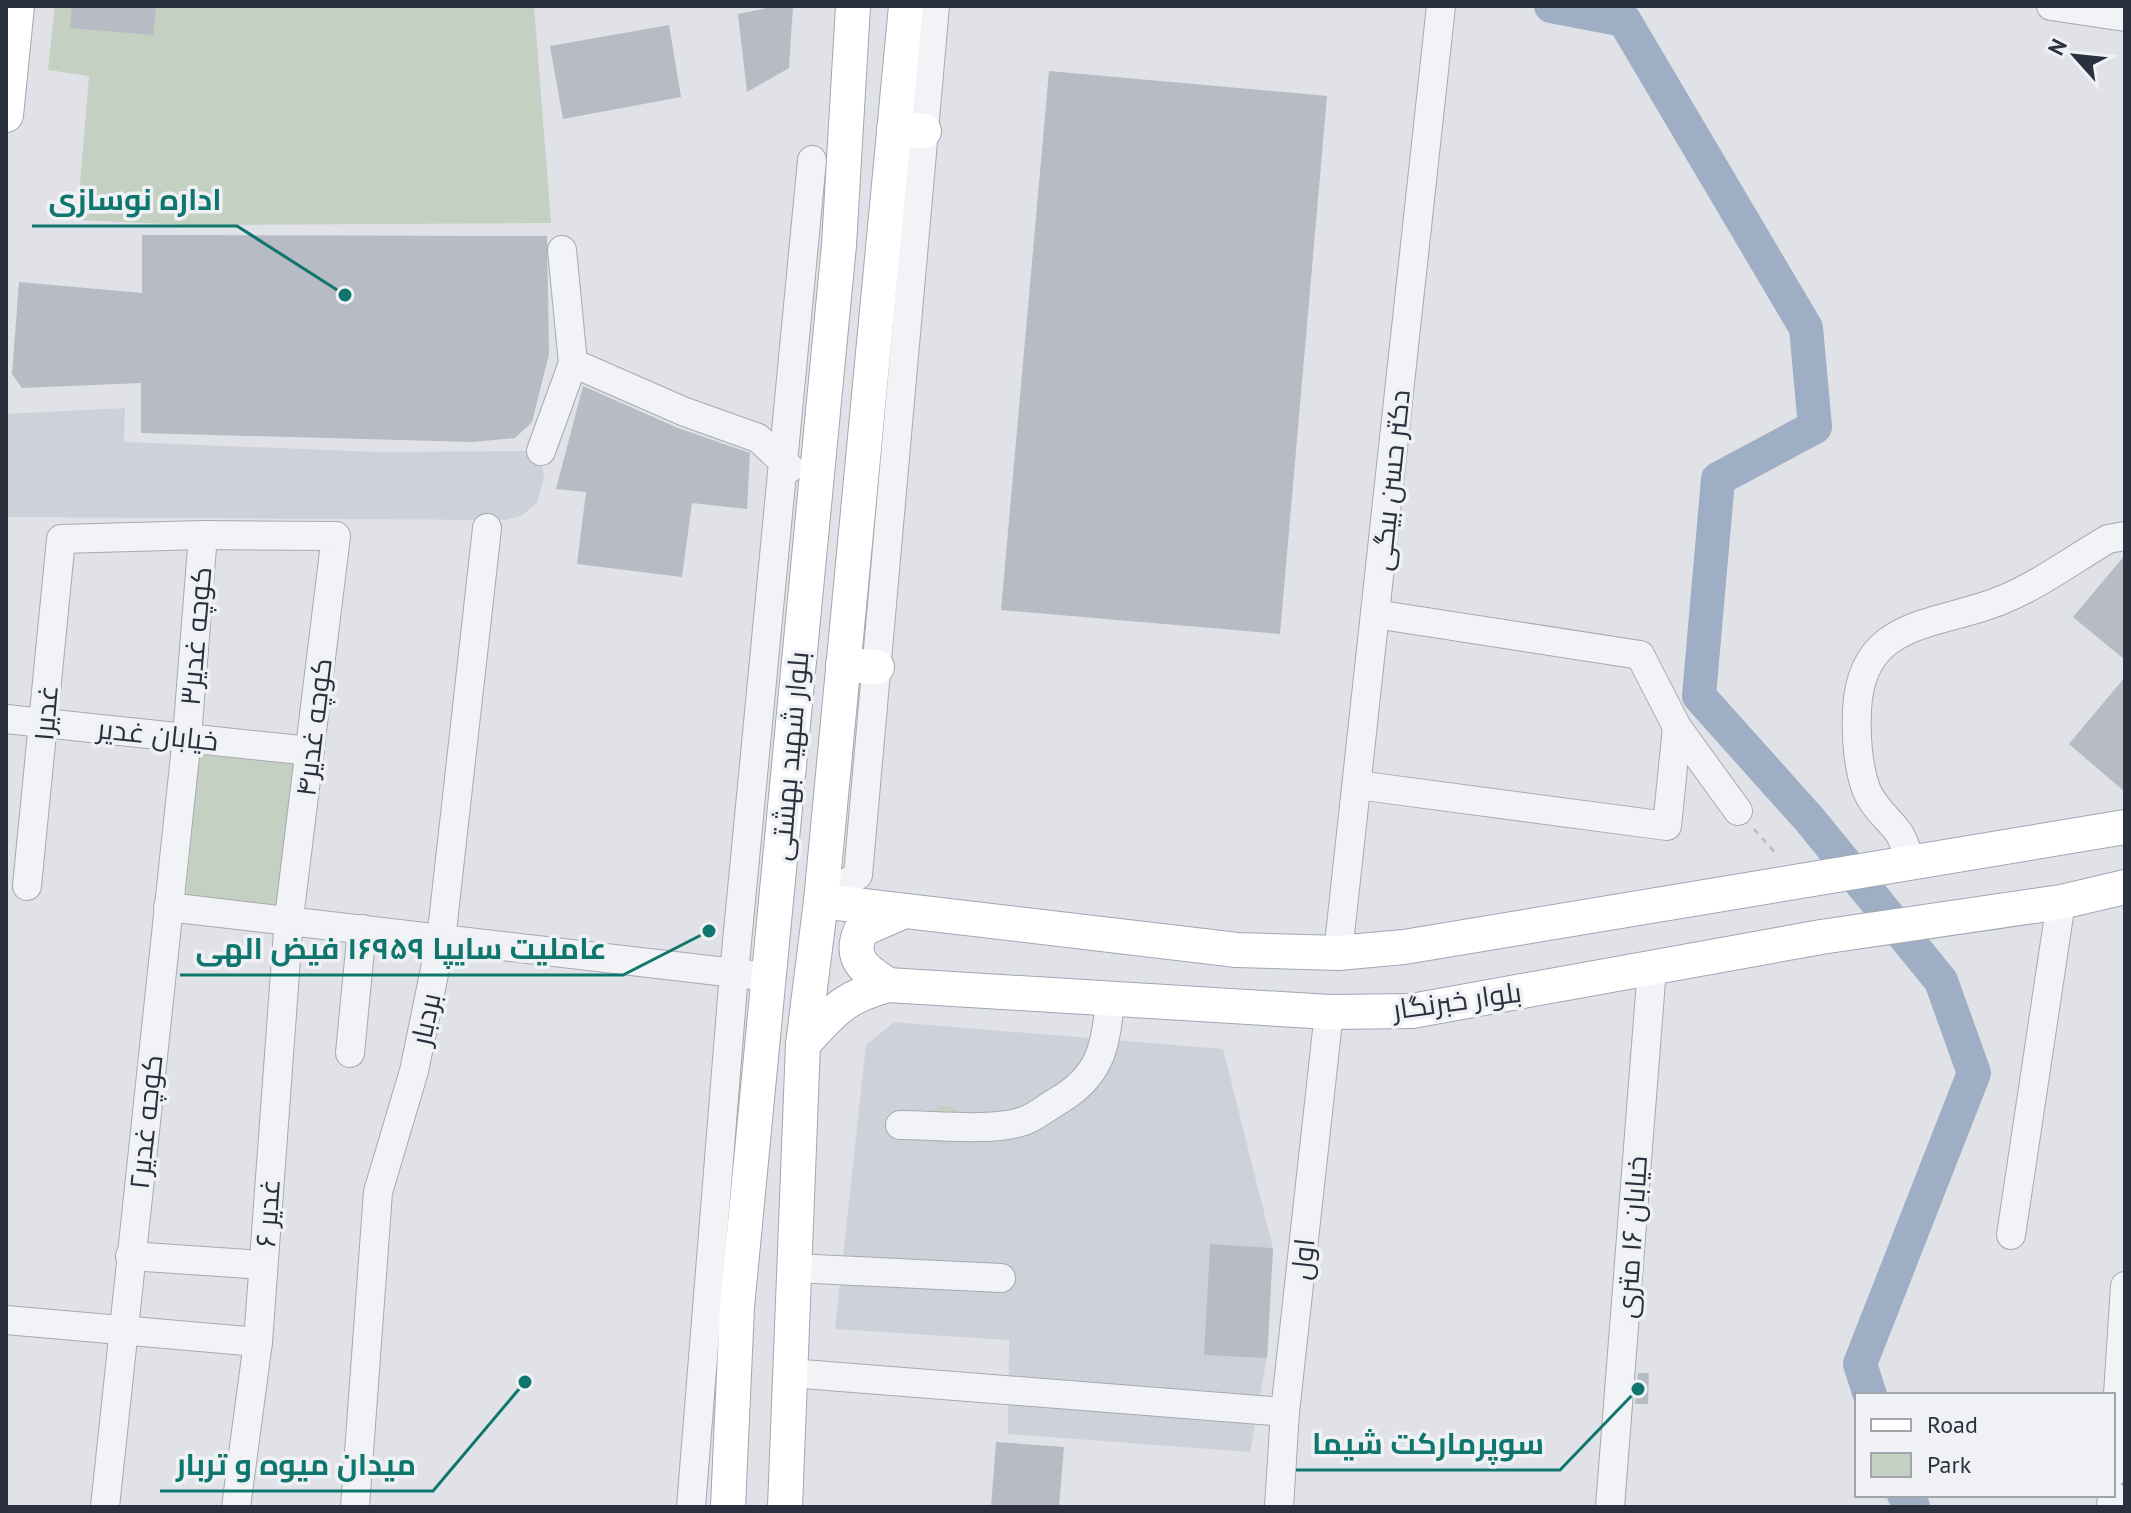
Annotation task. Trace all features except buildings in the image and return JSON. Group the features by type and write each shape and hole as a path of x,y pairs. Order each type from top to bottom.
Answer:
{"main road":[{"path":"6,115 17,6"},
{"name":"بلوار شهید بهشتی","path":"728,1507 737,1307 813,489 839,245 853,6"},
{"name":"بلوار شهید بهشتی","path":"785,1507 803,1044 821,901 843,665 909,130 906,6"},
{"path":"843,665 877,667"},
{"path":"821,901 900,913 1237,950 1338,953 1404,947 2125,827"},
{"name":"بلوار خبرنگار","path":"803,1044 838,1006 854,995 888,985 1329,1012 1412,1011 1821,937 2061,902 2125,887"},
{"path":"888,985 866,971 856,959 855,944 861,930 900,913"},
{"path":"1329,1012 1338,953"}],"street":[{"path":"821,901 858,875 877,667 909,130 935,6"},
{"name":"دکتر حسن بیگی","path":"1338,953 1441,6"},
{"path":"2054,6 2125,17"},
{"path":"691,1507 734,973 812,160"},
{"path":"541,451 573,363 562,250"},
{"path":"573,363 685,412 758,438 813,489"},
{"path":"758,438 826,371"},
{"name":"بردبار","path":"355,1507 378,1192 414,1071 441,940 487,528"},
{"name":"کوچه غدیر۴","path":"203,535 336,536 289,918"},
{"name":"غدیر۱","path":"27,886 61,539 203,535"},
{"name":"کوچه غدیر۳","path":"187,737 203,535"},
{"path":"1911,861 1900,834 1880,813 1866,790 1857,720 1858,691 1865,665 1881,644 1904,631 2006,599 2108,539 2125,536"},
{"path":"1375,614 1640,655 1677,727 1738,811"},
{"name":"خیابان غدیر","path":"6,719 310,751"},
{"path":"1357,785 1667,826 1677,727"},
{"name":"کوچه غدیر۲","path":"105,1507 187,737"},
{"path":"2011,1235 2061,902"},
{"path":"168,907 289,918 441,940 769,977"},
{"name":"غدیر ۶","path":"236,1507 258,1342 289,918"},
{"path":"350,1053 362,929"},
{"name":"خیابان ۱۶ متری","path":"1610,1507 1652,968"},
{"path":"900,1125 1024,1121 1075,1091 1098,1063 1108,1031 1110,999"},
{"name":"اول","path":"1279,1507 1285,1412 1329,1012"},
{"path":"130,1256 263,1265"},
{"path":"794,1268 1001,1278"},
{"path":"2115,1441 2125,1286"},
{"path":"6,1320 258,1342"},
{"path":"790,1373 1285,1412"}],"path":[{"path":"1738,811 1799,881"}],"shaded area":[{"path":"125,408 124,442 379,452 541,451 544,478 537,503 521,516 506,520 6,517 6,414"},
{"path":"894,1022 1223,1049 1273,1248 1268,1351 1250,1452 1008,1434 1009,1340 835,1329 866,1045"}],"green space":[{"path":"55,6 534,6 551,223 188,225 77,220 89,76 48,70"},
{"path":"199,749 300,760 285,906 186,895"},
{"path":"946,1106 960,1111 965,1125 960,1139 946,1144 932,1139 927,1125 932,1111"}],"waterway":[{"path":"1551,6 1624,20 1806,328 1815,427 1718,479 1699,696 1810,820 1941,981 1974,1073 1860,1364 1869,1393"},
{"path":"1906,1497 1913,1507"}],"place":[{"name":"اداره نوسازی","path":"345,295"},
{"name":"عاملیت سایپا ۱۶۹۵۹ فیض الهی","path":"709,931"},
{"name":"میدان میوه و تربار","path":"525,1382"},
{"name":"سوپرمارکت شیما","path":"1638,1389"}]}
